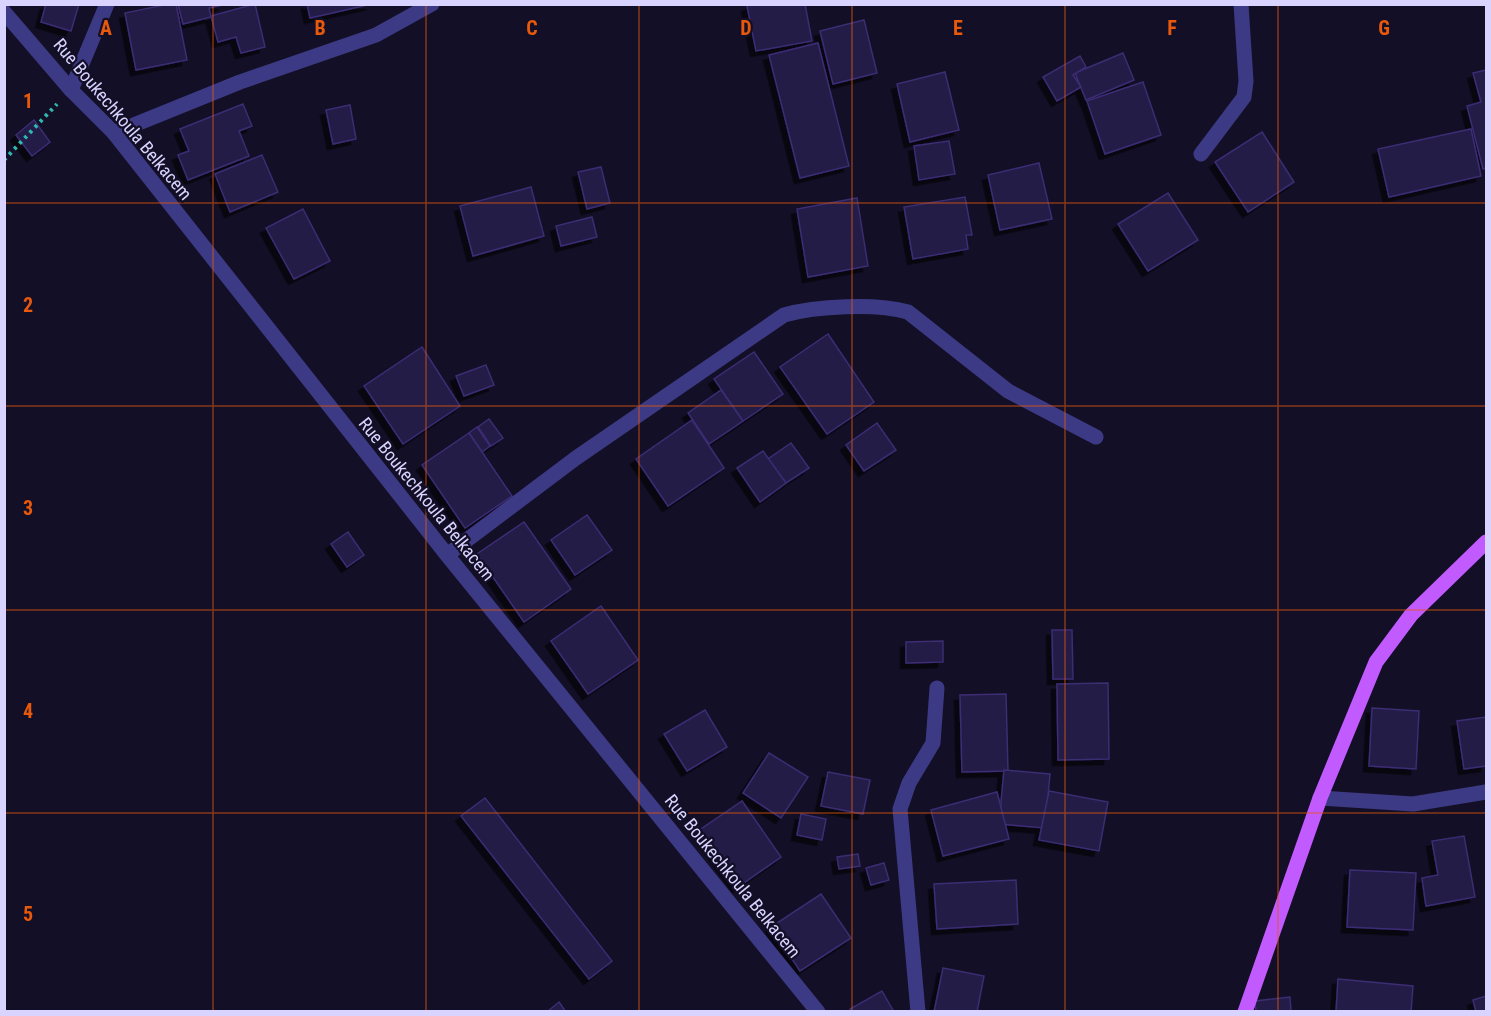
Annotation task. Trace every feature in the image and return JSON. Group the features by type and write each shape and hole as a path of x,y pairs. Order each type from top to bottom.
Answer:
{"main road":[{"path":"1245,1011 1320,798 1376,662 1411,615 1486,542"}],"street":[{"path":"71,90 107,4"},
{"path":"114,133 240,82 376,35 432,4"},
{"path":"1201,154 1244,97 1246,81 1241,4"},
{"name":"Rue Boukechkoula Belkacem","path":"4,12 71,90 114,133 447,555 818,1011"},
{"path":"447,555 576,458 784,315 797,312 846,308 898,309 908,312 1008,392 1096,437"},
{"path":"918,1011 900,808 909,783 933,743 937,688"},
{"path":"1320,798 1413,804 1486,792"}],"path":[{"path":"4,160 33,127 71,90"}],"building":[{"path":"46,4 79,4 71,31 41,22"},
{"path":"176,4 187,60 136,70 125,13"},
{"path":"178,4 223,5 209,8 211,17 183,24"},
{"path":"255,4 265,47 241,53 236,37 218,42 211,16"},
{"path":"307,4 372,4 310,18"},
{"path":"805,4 812,41 756,51 747,6"},
{"path":"864,20 877,73 833,84 820,31"},
{"path":"818,43 849,166 800,178 769,55"},
{"path":"1123,53 1134,80 1086,100 1075,73"},
{"path":"1080,56 1086,67 1073,75 1081,87 1057,101 1043,77"},
{"path":"1486,70 1486,168 1483,169 1467,106 1481,102 1473,73"},
{"path":"945,72 959,130 910,142 897,84"},
{"path":"1143,82 1161,135 1105,154 1087,101"},
{"path":"243,104 252,126 239,131 249,156 188,180 178,155 189,151 180,129"},
{"path":"350,105 356,139 333,144 326,110"},
{"path":"34,120 50,142 32,156 16,135"},
{"path":"1471,129 1481,176 1389,197 1378,149"},
{"path":"1262,132 1294,182 1248,212 1215,162"},
{"path":"949,141 955,174 919,180 914,146"},
{"path":"262,155 278,192 230,212 215,174"},
{"path":"1039,163 1052,219 1000,230 988,175"},
{"path":"601,167 610,203 587,209 578,172"},
{"path":"531,187 544,236 473,256 460,206"},
{"path":"1168,193 1198,240 1148,271 1118,224"},
{"path":"965,197 972,235 966,235 968,249 913,259 904,207"},
{"path":"857,198 868,266 808,277 797,209"},
{"path":"303,209 330,261 294,279 266,228"},
{"path":"592,217 597,237 561,246 556,226"},
{"path":"828,334 874,402 827,434 780,367"},
{"path":"422,347 460,406 403,444 364,386"},
{"path":"754,352 783,394 743,421 714,379"},
{"path":"486,365 494,385 464,396 456,376"},
{"path":"721,390 743,421 709,444 688,413"},
{"path":"489,419 503,438 491,446 478,427"},
{"path":"692,420 724,468 668,506 636,459"},
{"path":"877,423 896,450 864,471 846,445"},
{"path":"477,427 490,446 482,452 469,433"},
{"path":"469,433 512,496 465,528 422,465"},
{"path":"791,443 809,468 786,483 768,459"},
{"path":"763,451 786,483 760,502 737,468"},
{"path":"587,515 612,550 575,575 551,540"},
{"path":"524,522 571,589 524,622 477,554"},
{"path":"348,532 364,555 347,567 331,544"},
{"path":"601,606 638,660 588,694 551,641"},
{"path":"1052,630 1072,630 1073,679 1053,679"},
{"path":"943,641 943,662 906,663 906,642"},
{"path":"1108,683 1109,759 1058,760 1057,684"},
{"path":"1006,694 1008,771 962,772 960,695"},
{"path":"1372,708 1419,711 1416,769 1369,766"},
{"path":"705,710 727,747 687,771 664,734"},
{"path":"1486,717 1486,766 1464,769 1457,721"},
{"path":"769,753 808,777 781,818 743,793"},
{"path":"1004,770 1050,774 1045,828 999,824"},
{"path":"828,772 870,780 863,814 821,806"},
{"path":"1049,791 1108,802 1099,851 1039,840"},
{"path":"997,792 1009,839 943,856 931,810"},
{"path":"485,798 612,961 589,979 461,816"},
{"path":"742,801 781,857 738,887 698,831"},
{"path":"801,814 826,819 822,840 797,835"},
{"path":"1464,836 1475,897 1426,906 1422,878 1438,875 1432,841"},
{"path":"858,854 860,866 839,869 837,857"},
{"path":"884,863 889,880 871,885 866,868"},
{"path":"1350,870 1416,873 1413,930 1347,927"},
{"path":"1016,880 1018,924 937,929 934,884"},
{"path":"821,894 851,938 800,971 771,927"},
{"path":"943,968 984,976 977,1012 934,1012"},
{"path":"1338,979 1413,986 1411,1012 1336,1012"},
{"path":"882,991 894,1012 851,1012 850,1009"},
{"path":"1486,996 1486,1012 1476,1012 1473,1000"},
{"path":"1290,997 1291,1012 1256,1012 1255,1001"},
{"path":"559,1002 566,1012 547,1012"}]}
